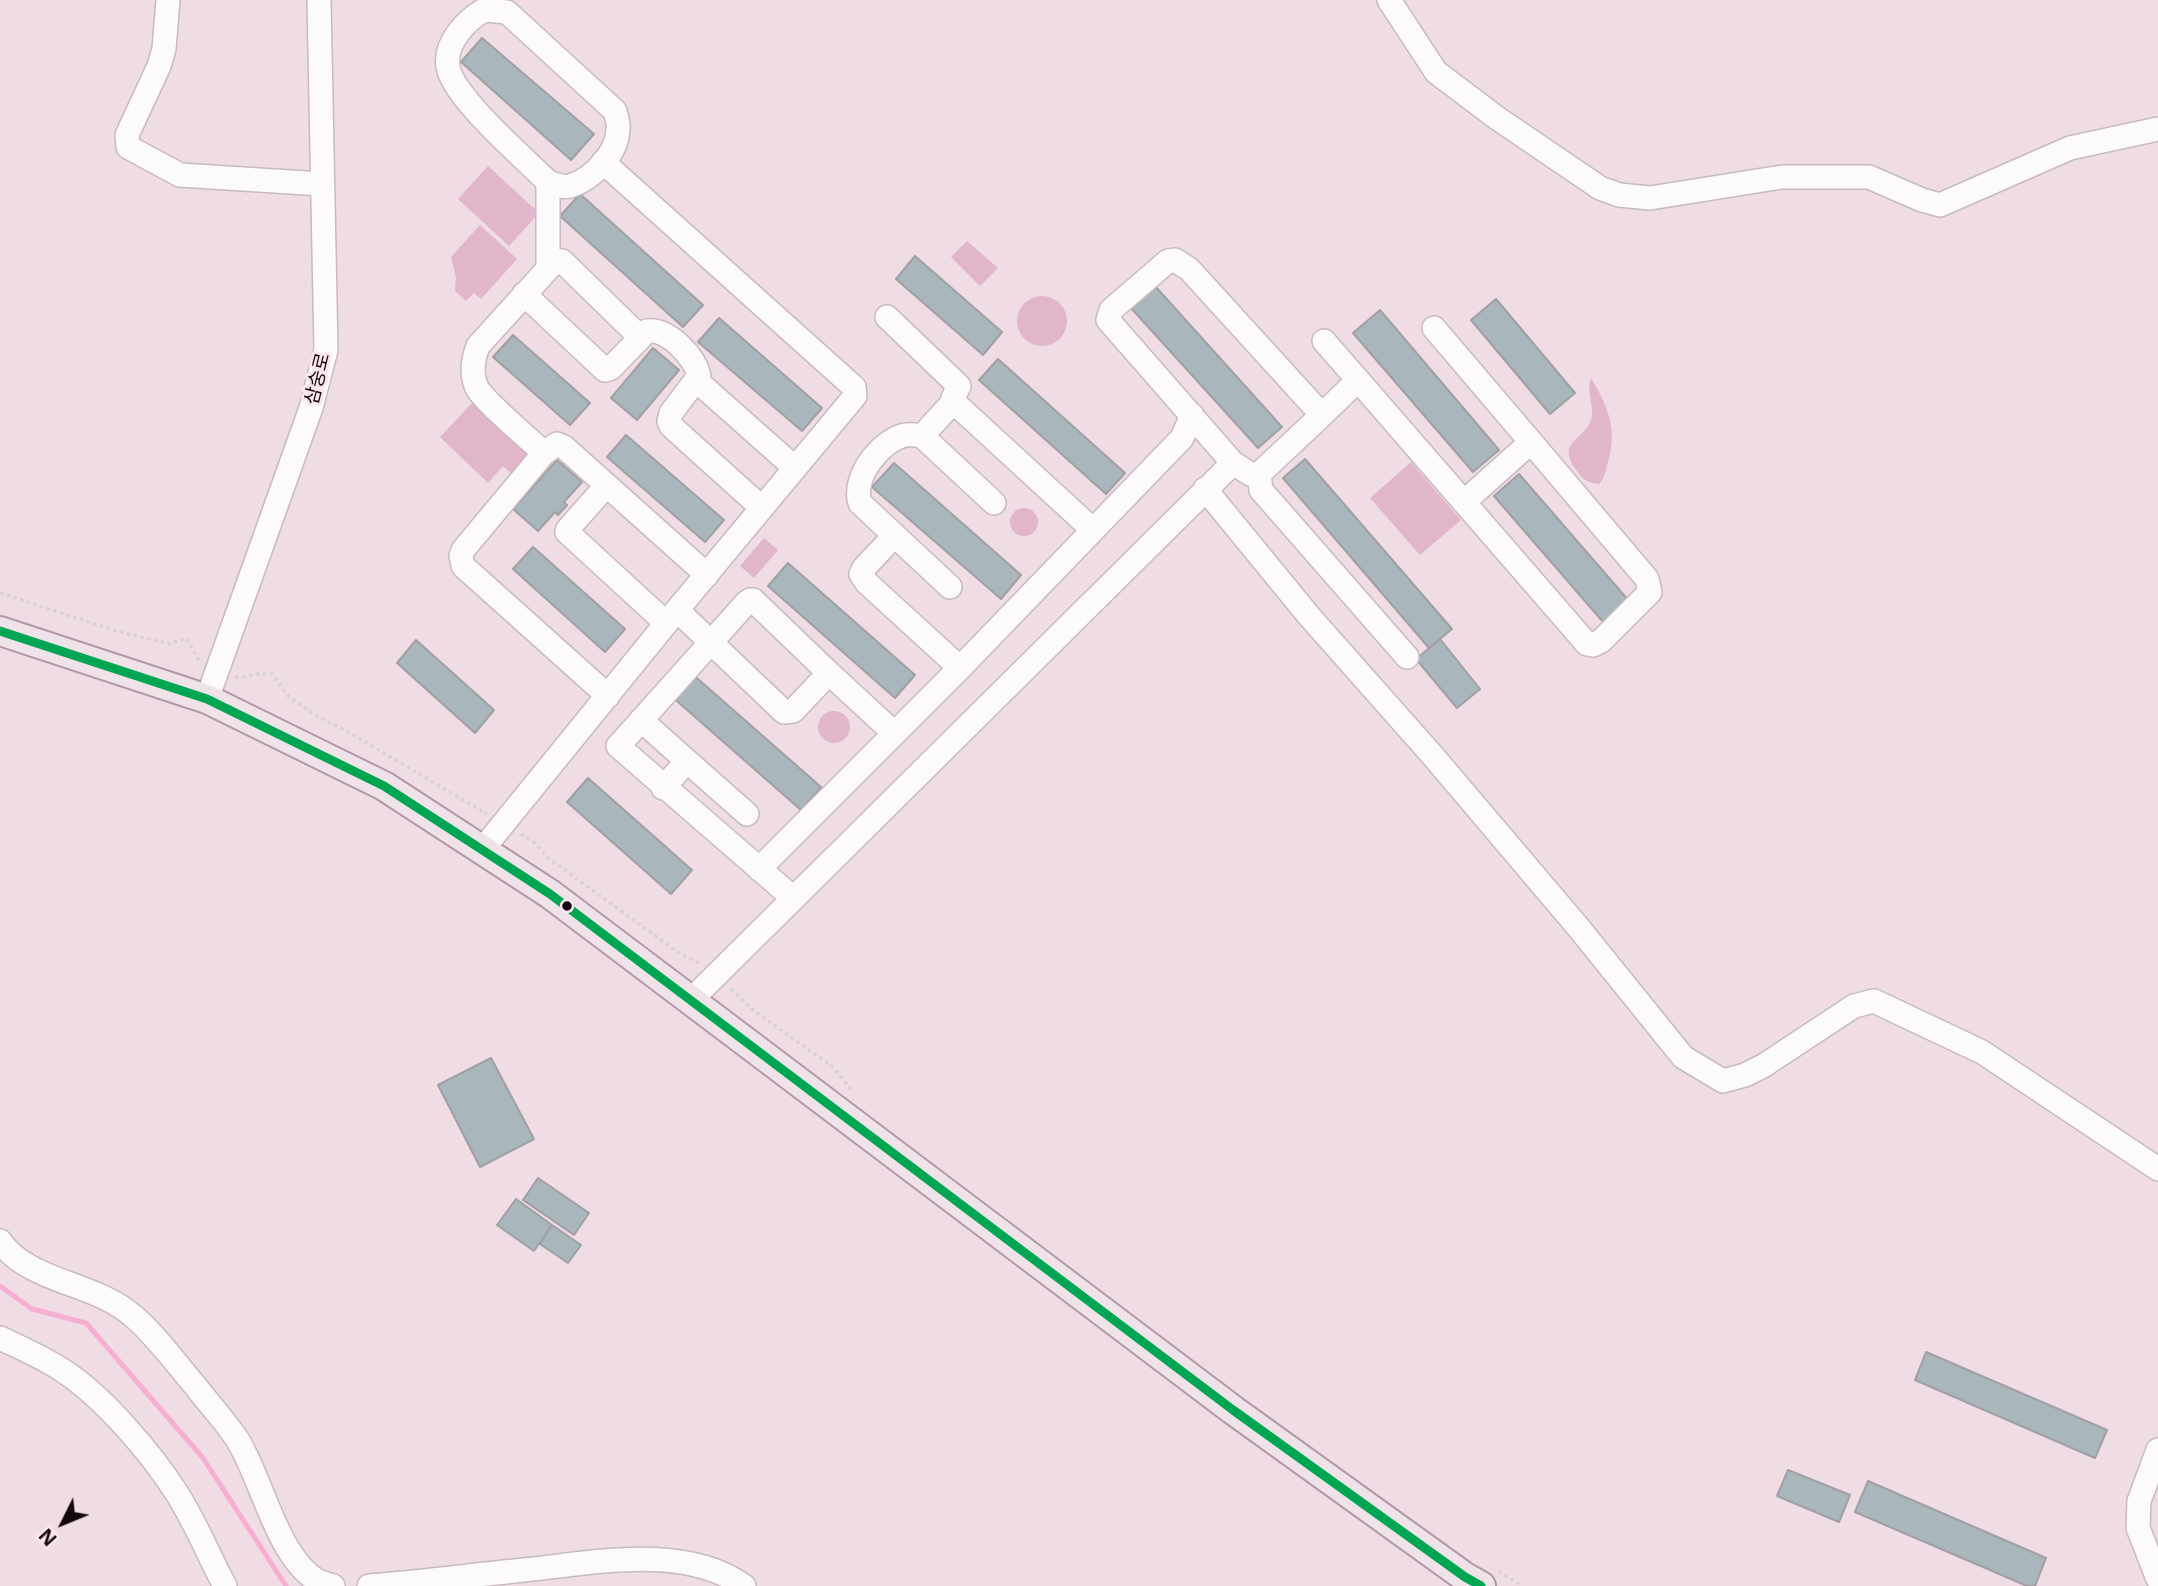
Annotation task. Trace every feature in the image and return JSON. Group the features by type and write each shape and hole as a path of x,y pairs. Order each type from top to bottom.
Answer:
{"main road":[{"path":"0,631 208,699 384,786 550,894 1233,1410 1481,1586"}],"street":[{"path":"168,0 164,50 127,135 128,147 180,175 322,184"},
{"name":"삼숭로","path":"208,699 311,408 326,350 319,0"},
{"path":"1389,0 1436,72 1497,118 1600,188 1619,195 1650,198 1782,177 1869,177 1940,205 2070,148 2158,129"},
{"path":"484,10 508,12 615,111 619,127 616,143 603,162 587,177 569,186 561,187 548,182 458,90 448,67 450,48 471,18 484,10"},
{"path":"482,850 672,616 856,396 854,387 603,162"},
{"path":"548,182 548,268"},
{"path":"544,453 478,391 474,379 474,356 478,346 556,260 562,261 640,337"},
{"path":"1322,415 1189,269 1175,260 1162,265 1111,310 1108,317 1111,324 1233,463 1252,475 1259,474 1322,415 1358,380"},
{"path":"524,294 605,370 611,368 648,331 657,330 676,344 695,365 699,375 671,413 671,426 762,508"},
{"path":"887,317 959,386 954,394 954,401 922,436"},
{"path":"1324,341 1584,641 1593,645 1601,641 1647,597 1650,584 1434,328"},
{"path":"697,381 795,468"},
{"path":"954,401 1093,530"},
{"path":"759,869 960,668 1182,438 1192,415"},
{"path":"950,587 860,503 858,490 863,472 892,440 908,434 922,436 994,503"},
{"path":"1464,502 1531,442"},
{"path":"608,696 463,566 463,550 544,453 557,444 564,447 707,575"},
{"path":"690,1001 1233,463"},
{"path":"1259,474 1261,490 1407,657"},
{"path":"606,486 568,532 672,616 712,642 785,712 793,711 830,673"},
{"path":"1205,489 1309,616 1433,756 1578,927 1683,1057 1723,1080 1745,1075 1809,1037 1854,1006 1874,1001 1982,1052 2158,1168"},
{"path":"894,536 864,568 861,575 960,668"},
{"path":"793,898 619,749 620,744 747,602 753,600 894,733"},
{"path":"642,720 747,814"},
{"path":"663,788 687,761"},
{"path":"0,1241 31,1269 101,1295 133,1315 237,1439 286,1548 317,1581 333,1586"},
{"path":"0,1338 65,1372 111,1412 179,1496 225,1586"},
{"path":"2158,1450 2139,1500 2138,1528 2158,1578"},
{"path":"369,1586 631,1558 708,1568 744,1586"}],"shaded area":[{"path":"488,166 539,213 509,246 458,199"},
{"path":"480,225 517,259 481,299 474,293 466,301 455,291 456,277 451,257"},
{"path":"967,241 998,268 980,286 951,257"},
{"path":"1042,296 1060,303 1067,321 1060,339 1042,346 1024,339 1017,321 1024,303"},
{"path":"1591,378 1606,407 1612,436 1605,472 1599,484 1581,477 1569,453 1575,440 1590,423"},
{"path":"473,402 529,456 512,474 503,466 488,483 440,437"},
{"path":"1411,462 1461,520 1420,555 1370,498"},
{"path":"1024,508 1034,512 1038,522 1034,532 1024,536 1014,532 1010,522 1014,512"},
{"path":"764,538 778,550 754,578 740,566"},
{"path":"834,711 845,716 850,727 845,738 834,743 823,738 818,727 823,716"}],"building":[{"path":"482,38 594,134 571,160 461,62"},
{"path":"580,194 703,305 683,327 560,216"},
{"path":"915,256 1002,332 983,355 896,279"},
{"path":"1155,286 1282,427 1258,448 1131,308"},
{"path":"1496,299 1575,393 1550,414 1471,320"},
{"path":"1380,310 1499,450 1473,472 1353,333"},
{"path":"719,318 822,408 802,431 698,342"},
{"path":"513,335 590,403 570,425 493,357"},
{"path":"653,348 679,370 637,420 611,398"},
{"path":"998,359 1125,473 1106,494 979,380"},
{"path":"626,435 724,520 705,542 607,457"},
{"path":"1305,459 1452,629 1429,648 1283,478"},
{"path":"557,460 582,482 564,502 567,505 558,515 555,512 538,531 513,509"},
{"path":"894,463 1021,575 1001,599 872,487"},
{"path":"1519,474 1629,601 1604,623 1494,496"},
{"path":"533,547 625,629 605,652 513,569"},
{"path":"788,563 915,675 895,698 768,586"},
{"path":"1440,639 1480,689 1457,708 1416,659"},
{"path":"416,640 494,710 475,733 397,663"},
{"path":"690,672 821,787 801,810 670,695"},
{"path":"588,778 692,870 671,894 567,802"},
{"path":"491,1058 534,1139 480,1167 438,1085"},
{"path":"538,1178 589,1213 574,1235 523,1200"},
{"path":"516,1199 552,1225 534,1251 497,1225"},
{"path":"552,1225 581,1245 568,1263 540,1244"},
{"path":"1926,1352 2107,1430 2095,1458 1915,1380"},
{"path":"1788,1470 1850,1495 1839,1522 1777,1496"},
{"path":"1868,1481 2046,1558 2035,1586 2027,1586 1855,1512"}],"waterway":[{"path":"0,1286 32,1309 86,1323 203,1458 286,1586"}],"transit line":[{"path":"0,631 207,699 384,786 550,894 1233,1410 1481,1586"}]}
